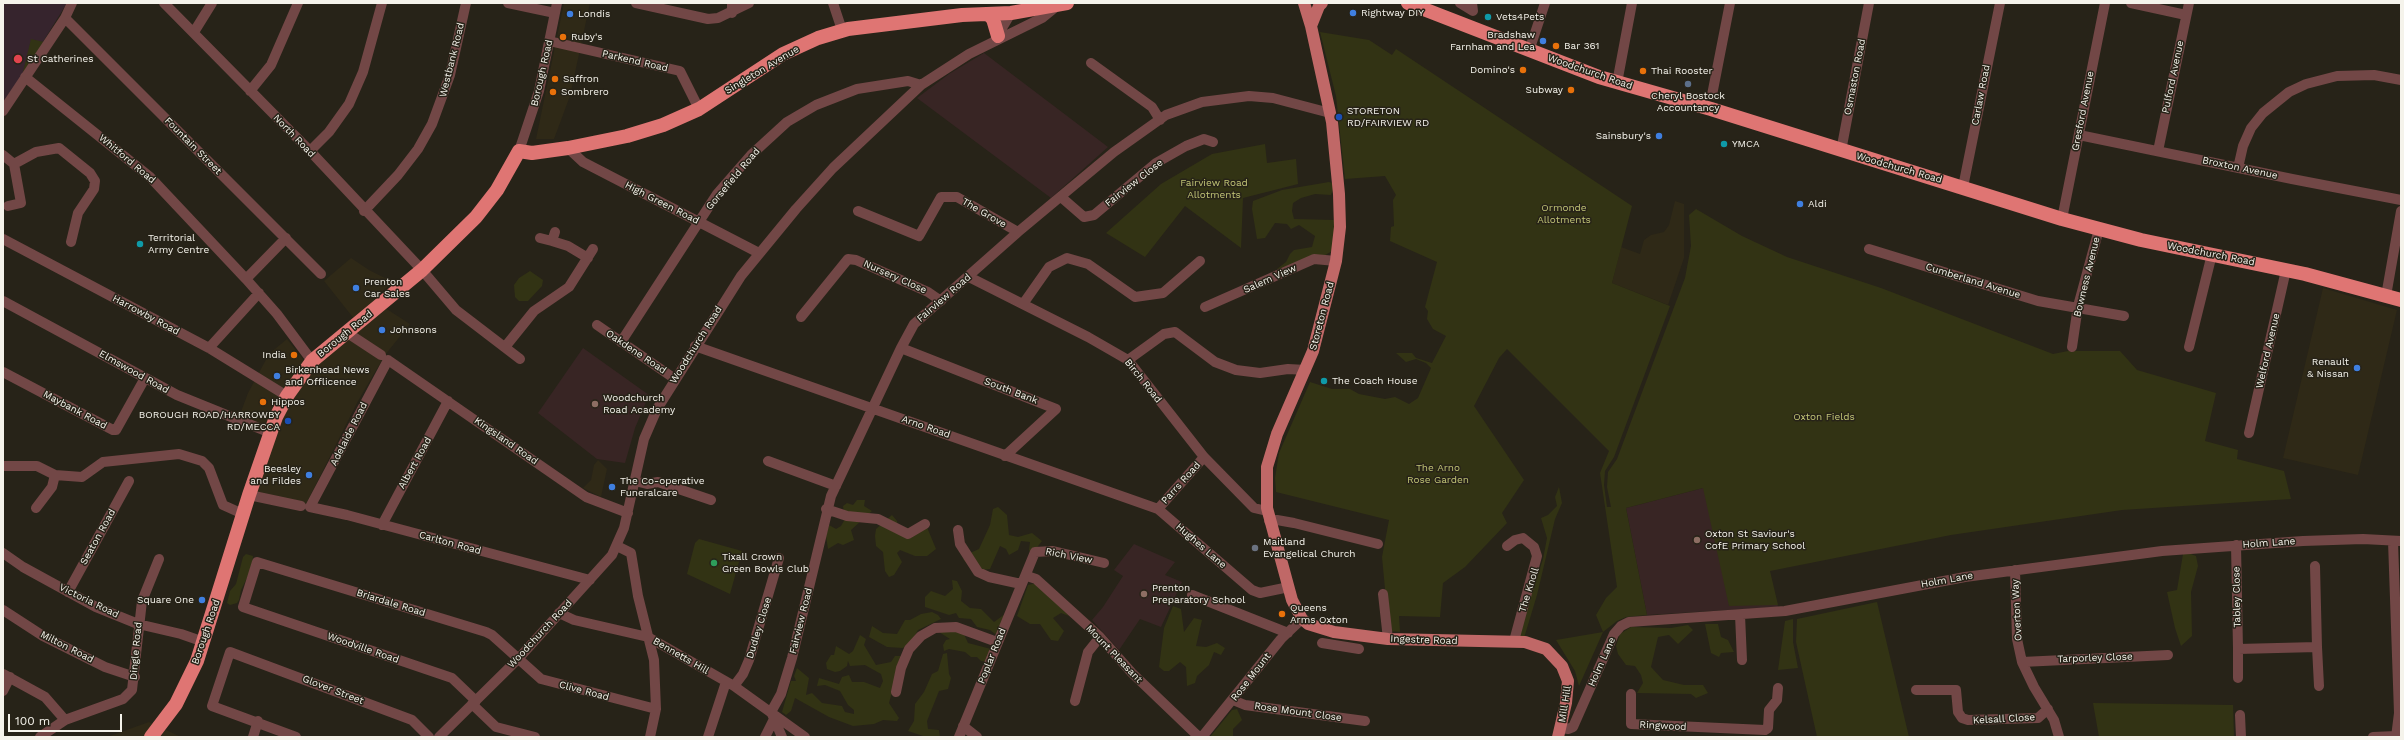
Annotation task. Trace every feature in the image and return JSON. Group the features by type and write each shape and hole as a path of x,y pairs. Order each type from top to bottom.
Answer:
{"highway":[{"name":"Woodchurch Road","path":"1408,3 1529,51 1617,82 1963,187 2062,219 2099,229 2286,270 2401,300"},
{"path":"1014,12 1061,4"},
{"name":"Singleton Avenue","path":"519,151 532,153 568,148 627,136 663,126 699,109 783,54 818,38 842,30 887,22 1014,12"},
{"path":"988,14 993,19 996,38"},
{"name":"Borough Road","path":"151,737 176,704 188,681 204,642 249,494 271,432 287,396 312,361 422,270 476,218 497,190 519,151"}],"main road":[{"name":"Storeton Road","path":"1302,619 1292,600 1268,516 1266,481 1271,451 1306,370 1336,261 1340,234 1340,194 1330,113 1311,26 1304,3"},
{"path":"1311,26 1319,6 1322,3"},
{"name":"Ingestre Road","path":"1302,619 1308,624 1334,632 1388,639 1514,641"},
{"name":"Mill Hill","path":"1514,641 1536,644 1546,649 1562,666 1568,681 1568,690 1559,732"}],"street":[{"path":"3,111 65,18 72,3"},
{"name":"North Road","path":"164,3 310,152 364,211 422,270 456,310 520,359"},
{"path":"194,32 212,3"},
{"path":"250,91 271,65 298,3"},
{"path":"310,152 329,132 349,104 363,72 382,3"},
{"name":"Westbank Road","path":"364,211 398,175 418,149 432,124 450,75 466,3"},
{"path":"508,3 556,8"},
{"path":"636,3 708,19 718,18 732,8 749,3"},
{"path":"833,3 842,30"},
{"path":"1460,3 1473,11 1472,3"},
{"path":"1529,51 1545,3"},
{"path":"1617,82 1632,3"},
{"path":"1712,95 1730,3"},
{"name":"Osmaston Road","path":"1841,151 1869,3"},
{"name":"Carlaw Road","path":"1963,187 2000,3"},
{"name":"Gresford Avenue","path":"2062,219 2105,3"},
{"path":"2131,3 2186,15"},
{"name":"Pulford Avenue","path":"2158,151 2189,3"},
{"name":"Woodchurch Road","path":"439,737 518,658 590,580 617,546 628,513 644,439 657,409 694,346 741,276 760,253 833,168 921,85 996,38 1042,18 1061,4"},
{"name":"Borough Road","path":"519,151 539,91 556,8"},
{"path":"1014,12 1016,30"},
{"name":"Woodchurch Road","path":"996,38 1014,12"},
{"name":"Fountain Street","path":"65,18 321,274"},
{"name":"Parkend Road","path":"549,41 680,71 699,109"},
{"path":"1092,63 1152,107 1160,120"},
{"path":"2238,168 2243,146 2251,128 2263,113 2289,92 2306,84 2337,76 2374,75 2401,80"},
{"name":"Whitford Road","path":"25,77 150,177 246,278 277,314 312,361"},
{"name":"Gorsefield Road","path":"621,342 698,221 717,194 751,155 787,122 816,105 857,89 908,80 921,85"},
{"name":"Fairview Road","path":"764,737 781,694 792,658 809,594 826,509 900,348 914,324 969,277 1018,232 1114,152 1160,120 1181,108 1202,102 1237,97 1273,98 1330,113"},
{"name":"Broxton Avenue","path":"2079,135 2401,200"},
{"name":"Fairview Close","path":"1061,197 1084,217 1094,215 1156,163 1186,146 1204,139 1213,142"},
{"path":"14,164 36,152 58,148 90,173 95,181 94,189 78,213 71,242"},
{"name":"High Green Road","path":"568,148 583,162 760,253"},
{"path":"3,155 14,164 21,203 8,206"},
{"name":"The Grove","path":"858,211 919,236 942,197 956,197 1018,232"},
{"path":"2386,296 2401,211"},
{"name":"Bowness Avenue","path":"2072,347 2078,306 2099,229"},
{"path":"540,238 554,236 588,258"},
{"path":"246,278 286,238"},
{"name":"Harrowby Road","path":"3,239 209,348 287,396"},
{"path":"505,347 534,311 569,288 593,249"},
{"name":"Cumberland Avenue","path":"1869,250 2038,301 2078,306 2124,316"},
{"path":"2189,347 2212,254"},
{"path":"1023,304 1049,267 1067,258 1088,264 1135,297 1163,293 1200,261"},
{"name":"Nursery Close","path":"801,316 848,259 856,260 928,292 941,301"},
{"name":"Salem View","path":"1205,307 1314,260 1336,261"},
{"name":"Welford Avenue","path":"2249,433 2286,270"},
{"name":"Birch Road","path":"969,277 1088,336 1128,360 1204,457 1254,508 1268,516"},
{"path":"209,348 259,293"},
{"name":"Elmswood Road","path":"3,301 145,378 206,409 271,432"},
{"name":"Oakdene Road","path":"597,325 675,379"},
{"name":"Kingsland Road","path":"346,332 586,497 628,513"},
{"path":"1128,360 1164,334 1175,332 1215,362 1236,370 1260,373 1288,369 1306,370"},
{"name":"Arno Road","path":"694,346 1158,509"},
{"name":"South Bank","path":"900,348 1056,409 1005,456"},
{"name":"Adelaide Road","path":"306,507 385,358"},
{"name":"Maybank Road","path":"3,373 113,430 116,430 145,378"},
{"name":"Albert Road","path":"382,525 448,401"},
{"path":"3,466 37,466 55,475 82,477 103,462 179,454 202,461 209,468 223,505 243,514"},
{"name":"Parrs Road","path":"1158,509 1204,457"},
{"path":"768,461 836,486"},
{"path":"36,508 52,487 55,475"},
{"name":"Seaton Road","path":"68,592 129,481"},
{"path":"635,481 646,484 658,482 711,500"},
{"name":"Carlton Road","path":"249,494 382,525 590,580"},
{"path":"826,509 847,516 878,519 908,534 925,524"},
{"name":"Hughes Lane","path":"1158,509 1252,590 1260,593 1289,587"},
{"path":"1268,516 1366,545 1378,544"},
{"name":"Mount Pleasant","path":"958,530 960,544 978,572 989,577 1024,580 1036,579 1100,637 1132,673 1201,737"},
{"name":"The Knoll","path":"1507,546 1515,540 1523,538 1534,547 1537,556 1514,641"},
{"name":"Holm Lane","path":"1559,732 1573,727 1614,634 1625,624 1788,611 1958,578 2083,560 2303,540 2397,541"},
{"path":"2373,737 2396,737 2399,713 2397,541"},
{"name":"Tabley Close","path":"2236,545 2238,678"},
{"path":"617,546 631,553 654,660 656,709 650,737"},
{"name":"Rich View","path":"1024,580 1032,557 1036,552 1041,550 1104,563"},
{"name":"Victoria Road","path":"3,553 96,608 138,624 182,634 204,642"},
{"name":"Dingle Road","path":"40,737 65,720 123,699 132,690 135,677 138,624 142,601 159,559"},
{"name":"Woodville Road","path":"257,562 243,607 452,678 496,727 535,737"},
{"name":"Briardale Road","path":"257,562 486,632 492,635 518,658"},
{"name":"Dudley Close","path":"708,737 730,684 743,674 749,660 774,563"},
{"path":"2316,566 2319,686"},
{"name":"Overton Way","path":"2015,570 2017,639 2022,662 2034,687 2048,709 2059,737"},
{"name":"Poplar Road","path":"959,737 997,642 1024,580"},
{"path":"1383,594 1388,639"},
{"path":"1192,595 1288,633"},
{"name":"Milton Road","path":"3,610 43,636 98,663 135,677"},
{"name":"Bennetts Hill","path":"559,613 574,620 648,637 730,684 805,737"},
{"path":"1740,615 1742,660"},
{"name":"Rose Mount","path":"1201,737 1233,700 1271,651 1302,619"},
{"path":"896,692 900,668 909,649 921,636 935,628 956,627 997,642"},
{"path":"1332,645 1334,632"},
{"path":"1075,701 1088,652 1100,637"},
{"path":"1322,643 1359,649"},
{"path":"2238,650 2318,648"},
{"name":"Glover Street","path":"258,721 212,706 230,652 412,720 429,737"},
{"name":"Tarporley Close","path":"2022,662 2168,655"},
{"name":"Clive Road","path":"518,658 541,679 656,709"},
{"path":"3,691 7,675 46,697 65,720"},
{"name":"Ringwood","path":"1631,694 1631,724 1702,732 1765,730 1768,728 1769,710 1777,700 1778,688"},
{"name":"Kelsall Close","path":"1916,690 1961,690 1958,712 1962,718 1968,720 2038,718 2048,709"},
{"name":"Rose Mount Close","path":"1233,700 1245,705 1365,721"},
{"path":"772,715 782,737"},
{"path":"2240,715 2241,737"},
{"path":"253,737 258,721 296,737"},
{"path":"964,726 976,737"}],"shaded area":[{"name":"St Catherines","path":"3,3 67,3 3,106"},
{"path":"564,3 590,3 570,96 554,139 536,139"},
{"path":"984,53 1108,147 1051,198 917,98 949,74"},
{"path":"1675,201 1684,204 1684,258 1668,305 1612,283 1621,247 1640,254 1644,240 1651,235 1664,232 1669,225"},
{"path":"351,258 369,270 393,282 376,297 382,306 410,324 385,355 358,401 306,504 253,493 273,433 239,417 248,393 269,354 287,339 310,368 359,325 324,281"},
{"path":"2323,288 2397,310 2358,475 2283,458"},
{"name":"Woodchurch Road Academy","path":"583,348 649,395 635,428 625,463 597,459 538,413"},
{"path":"598,460 607,469 601,497 583,488 591,480 594,465"},
{"name":"Oxton St Saviour's CofE Primary School","path":"1749,483 1778,607 1647,615 1626,508 1703,488"},
{"name":"Prenton Preparatory School","path":"1134,544 1175,562 1165,575 1182,582 1161,627 1140,619 1119,650 1092,620 1103,607 1123,576 1114,570"},
{"path":"149,722 181,737 107,737"}],"green space":[{"path":"1320,32 1369,40 1392,55 1396,49 1632,206 1612,283 1670,306 1614,457 1605,471 1604,485 1607,507 1611,507 1607,487 1608,472 1617,459 1685,278 1691,246 1689,215 1696,209 1742,236 1787,257 1881,288 2053,354 2068,351 2120,351 2137,370 2216,393 2205,441 2238,450 2237,459 2284,471 2291,499 2122,510 1951,535 1770,571 1778,605 1729,606 1703,488 1626,508 1647,615 1626,617 1617,621 1603,632 1596,615 1606,598 1617,587 1600,473 1609,451 1507,349 1499,358 1474,406 1524,480 1502,513 1507,523 1465,567 1443,583 1440,617 1399,616 1400,632 1389,631 1382,557 1389,520 1276,492 1275,478 1279,453 1310,382 1332,389 1350,389 1359,394 1385,399 1395,397 1409,404 1418,398 1431,368 1426,363 1416,359 1406,362 1396,353 1412,353 1416,358 1432,363 1446,336 1433,329 1427,319 1428,311 1425,307 1437,262 1390,241 1391,227 1394,226 1393,200 1396,195 1385,176 1345,179 1336,96"},
{"path":"31,39 44,42 22,76"},
{"name":"Fairview Road Allotments","path":"1265,144 1267,163 1296,159 1298,184 1243,198 1241,248 1185,206 1145,257 1106,233 1161,184 1212,154"},
{"path":"1329,182 1335,184 1331,195 1315,194 1301,198 1293,203 1292,211 1294,219 1334,220 1337,238 1332,251 1317,260 1285,271 1277,269 1286,262 1294,250 1312,247 1315,236 1299,225 1291,229 1287,224 1275,223 1265,238 1257,239 1252,209 1253,201 1282,190"},
{"path":"530,271 543,280 542,286 528,301 519,301 515,297 514,285 519,278"},
{"path":"1559,487 1562,503 1555,519 1537,595 1524,638 1518,636 1543,559 1547,538 1541,518 1548,515 1557,506 1555,497"},
{"path":"857,500 865,500 864,506 872,511 851,530 854,540 843,545 838,543 828,549 826,536 829,525 836,529 841,526 845,519 843,506 847,503 853,505"},
{"path":"998,507 1007,515 1009,535 1018,537 1032,533 1042,541 1031,555 1029,550 1030,542 1021,541 1018,550 1009,555 1006,549 1000,546 990,569 973,571 963,559 970,553 979,549 990,525 993,509"},
{"path":"892,515 897,521 898,527 908,528 911,538 918,523 924,520 936,549 927,556 915,556 900,550 897,553 902,562 894,575 889,577 885,571 883,552 876,546 875,536 876,529"},
{"name":"Tixall Crown Green Bowls Club","path":"699,539 742,551 730,594 687,574 695,543"},
{"path":"2188,553 2196,556 2198,566 2191,592 2192,636 2181,646 2175,628 2167,592 2177,590 2183,554"},
{"path":"246,554 253,556 252,568 241,590 239,600 237,603 230,605 227,603 230,591 236,584 243,557"},
{"path":"952,580 957,581 962,591 961,601 970,608 981,609 994,622 1005,614 1005,631 995,634 990,630 977,627 971,619 959,618 956,613 949,615 925,607 925,597 931,591 945,596 953,589"},
{"path":"1037,583 1069,616 1061,613 1053,618 1064,631 1058,641 1051,640 1040,624 1030,624 1017,616 1028,585"},
{"path":"1877,602 1909,737 1817,737 1796,642 1797,619"},
{"path":"1173,606 1181,609 1184,632 1194,618 1202,620 1196,646 1206,647 1217,643 1225,648 1221,655 1214,652 1209,665 1197,676 1195,683 1187,686 1186,667 1180,662 1169,671 1164,671 1159,667 1164,628"},
{"path":"932,612 938,615 941,619 918,630 913,639 903,648 887,647 869,637 872,626 883,633 897,634 905,620 910,620 921,614"},
{"path":"1793,619 1793,642 1798,668 1778,670 1785,621"},
{"path":"1705,624 1718,624 1721,637 1728,640 1734,652 1721,653 1719,657 1711,653"},
{"path":"1688,625 1693,630 1678,644 1669,635 1658,637 1651,667 1663,680 1684,685 1703,685 1708,693 1696,698 1691,694 1637,693 1643,683 1641,675 1635,666 1626,665 1618,654 1616,646 1620,634 1631,627 1671,628"},
{"path":"942,628 963,632 968,643 991,649 987,662 981,661 977,657 971,657 965,652 949,649 944,651 943,645 946,640 950,639 939,632"},
{"path":"1603,632 1579,686 1575,671 1556,640"},
{"path":"860,635 866,639 864,645 876,665 891,662 895,656 902,656 889,703 899,718 897,721 883,720 874,724 853,726 829,717 795,698 791,711 786,715 782,712 791,681 796,681 794,676 797,668 809,678 806,695 812,693 822,703 842,706 845,712 854,714 854,710 848,705 840,691 825,685 817,686 819,678 839,684 842,677 849,675 852,682 864,682 880,688 883,681 881,674 865,665 850,666 848,661 847,666 840,671 835,672 827,669 826,663 831,655 834,655 836,646 849,654 853,651"},
{"path":"947,653 949,674 951,678 948,689 939,691 927,721 928,729 939,730 940,737 926,737 908,731 914,721 915,704 924,692 932,674 938,671 943,654"},
{"path":"2093,703 2233,705 2234,737 2099,737"},
{"path":"1237,709 1242,720 1233,729 1233,737 1210,737 1232,710"}],"place":[{"name":"Rightway DIY","path":"1353,13"},
{"name":"Londis","path":"570,14"},
{"name":"Vets4Pets","path":"1488,17"},
{"name":"Ruby's","path":"563,37"},
{"name":"Bradshaw Farnham and Lea","path":"1543,41"},
{"name":"Bar 361","path":"1556,46"},
{"name":"St Catherines","path":"18,59"},
{"name":"Domino's","path":"1523,70"},
{"name":"Thai Rooster","path":"1643,71"},
{"name":"Saffron","path":"555,79"},
{"name":"Cheryl Bostock Accountancy","path":"1688,84"},
{"name":"Subway","path":"1571,90"},
{"name":"Sombrero","path":"553,92"},
{"name":"STORETON RD/FAIRVIEW RD","path":"1339,117"},
{"name":"Sainsbury's","path":"1659,136"},
{"name":"YMCA","path":"1724,144"},
{"name":"Aldi","path":"1800,204"},
{"name":"Territorial Army Centre","path":"140,244"},
{"name":"Prenton Car Sales","path":"356,288"},
{"name":"Johnsons","path":"382,330"},
{"name":"India","path":"294,355"},
{"name":"Renault & Nissan","path":"2357,368"},
{"name":"Birkenhead News and Offlicence","path":"277,376"},
{"name":"The Coach House","path":"1324,381"},
{"name":"Hippos","path":"263,402"},
{"name":"Woodchurch Road Academy","path":"595,404"},
{"name":"BOROUGH ROAD/HARROWBY RD/MECCA","path":"288,421"},
{"name":"Beesley and Fildes","path":"309,475"},
{"name":"The Co-operative Funeralcare","path":"612,487"},
{"name":"Oxton St Saviour's CofE Primary School","path":"1697,540"},
{"name":"Maitland Evangelical Church","path":"1255,548"},
{"name":"Tixall Crown Green Bowls Club","path":"714,563"},
{"name":"Prenton Preparatory School","path":"1144,594"},
{"name":"Square One","path":"202,600"},
{"name":"Queens Arms Oxton","path":"1282,614"}],"park label":[{"name":"Ormonde Allotments","path":"1564,214"},
{"name":"Oxton Fields","path":"1824,417"},
{"name":"The Arno Rose Garden","path":"1438,474"}]}
